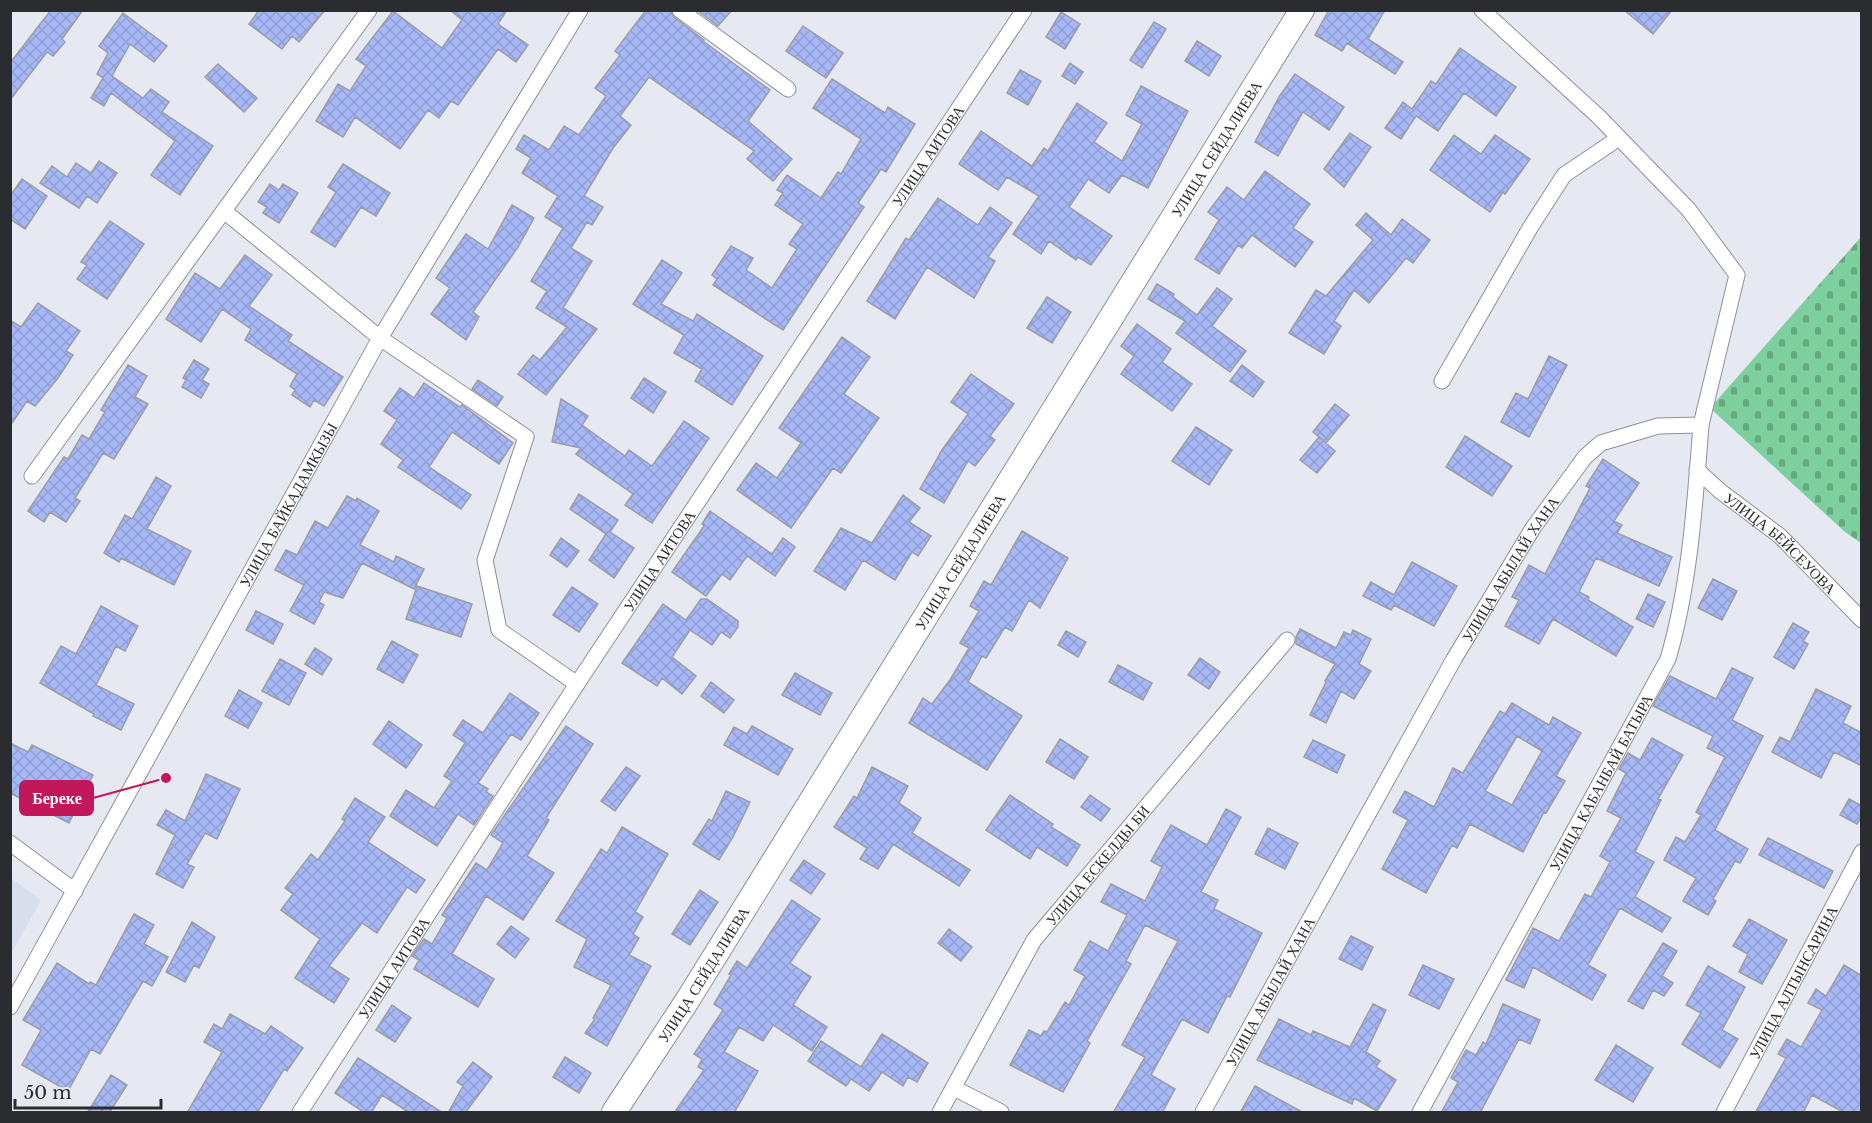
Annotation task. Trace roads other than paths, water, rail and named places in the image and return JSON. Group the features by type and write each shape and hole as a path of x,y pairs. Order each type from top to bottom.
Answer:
{"main road":[{"name":"УЛИЦА СЕЙДАЛИЕВА","path":"614,1113 699,981 1302,10"}],"street":[{"path":"32,476 369,10"},
{"name":"УЛИЦА БАЙКАДАМКЫЗЫ","path":"10,1008 380,338 580,10"},
{"path":"680,10 788,89"},
{"name":"УЛИЦА АИТОВА","path":"300,1113 577,684 1024,10"},
{"path":"1482,10 1599,117 1689,210 1737,275 1701,425"},
{"path":"1442,381 1530,228 1564,175 1619,138"},
{"path":"224,211 380,338 526,437 484,560 498,630 577,684"},
{"name":"УЛИЦА КАБАНБАЙ БАТЫРА","path":"1420,1113 1668,659 1678,623 1695,506 1701,425"},
{"name":"УЛИЦА АБЫЛАЙ ХАНА","path":"1203,1113 1454,659 1533,528 1578,465 1601,443 1658,426 1701,425"},
{"name":"УЛИЦА БЕЙСЕУОВА","path":"1697,470 1720,491 1780,536 1862,620"},
{"name":"УЛИЦА ЕСКЕЛДЫ БИ","path":"940,1113 1034,940 1287,640"},
{"path":"10,843 75,891"},
{"name":"УЛИЦА АЛТЫНСАРИНА","path":"1724,1113 1862,852"},
{"path":"954,1088 1001,1113"}],"place":[{"name":"Береке","path":"166,778"}]}
